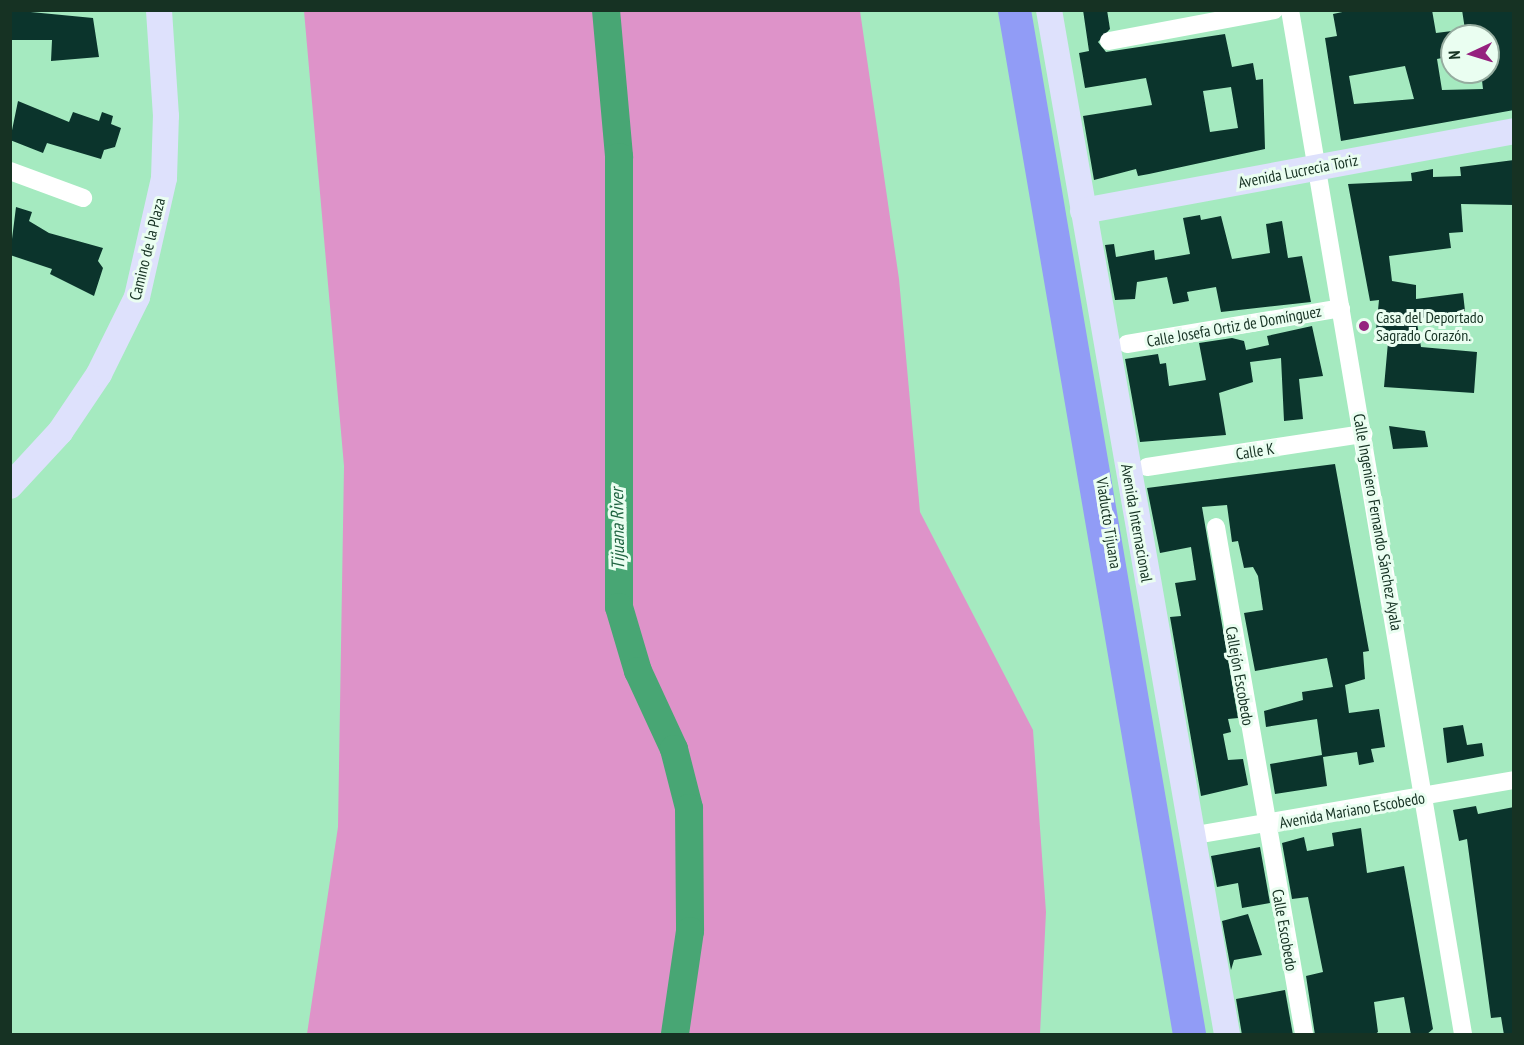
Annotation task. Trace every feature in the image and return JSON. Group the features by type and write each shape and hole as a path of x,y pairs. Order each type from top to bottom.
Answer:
{"highway":[{"path":"1014,10 1189,1035"},
{"name":"Viaducto Tijuana","path":"1023,10 1197,1035"},
{"name":"Viaducto Tijuana","path":"1031,10 1203,1035"},
{"name":"Avenida Internacional","path":"1031,10 1208,1035"}],"main road":[{"name":"Camino de la Plaza","path":"10,486 67,422 99,374 137,297 164,178 166,116 159,10"},
{"name":"Avenida Internacional","path":"1049,10 1190,836 1227,1035"},
{"name":"Avenida Lucrecia Toriz","path":"1083,211 1514,131"}],"street":[{"path":"1109,41 1274,10"},
{"name":"Calle Ingeniero Fernando Sánchez Ayala","path":"1290,10 1463,1035"},
{"path":"10,171 83,198"},
{"name":"Calle Josefa Ortiz de Domínguez","path":"1127,344 1341,308"},
{"name":"Calle K","path":"1147,467 1363,434"},
{"name":"Callejón Escobedo","path":"1216,527 1266,825"},
{"name":"Avenida Mariano Escobedo","path":"1190,836 1423,798 1514,780"},
{"name":"Calle Escobedo","path":"1266,825 1304,1035"}],"shaded area":[{"path":"304,11 860,11 899,279 920,512 1033,730 1046,912 1040,1034 307,1034 338,827 344,466"}],"building":[{"path":"10,10 93,18 99,57 51,61 52,40 10,40"},
{"path":"1083,10 1107,10 1110,29 1098,42 1106,52 1225,34 1232,67 1253,63 1256,80 1263,79 1265,149 1138,176 1136,169 1094,180 1083,116 1152,105 1146,78 1085,88 1079,53 1089,51","holes":["1231,87 1238,128 1210,132 1203,91"]},
{"path":"1352,10 1432,10 1436,33 1440,32 1440,58 1437,59 1442,90 1483,89 1482,84 1500,84 1500,24 1464,24 1462,10 1514,10 1514,110 1341,141 1325,38 1337,36 1333,14","holes":["1405,66 1414,99 1354,104 1349,76"]},
{"path":"18,101 69,122 73,112 99,121 102,112 113,116 111,124 121,128 115,147 104,150 101,159 47,143 43,153 10,140"},
{"path":"1514,160 1514,205 1461,204 1463,232 1449,233 1451,248 1389,256 1392,281 1416,285 1416,299 1463,293 1465,311 1417,323 1421,347 1477,352 1474,393 1384,387 1389,331 1376,330 1379,300 1370,301 1348,184 1412,181 1411,173 1433,169 1433,177 1461,176 1460,167"},
{"path":"16,207 32,212 29,221 49,233 103,248 98,261 103,268 94,296 50,274 52,269 10,255"},
{"path":"1200,215 1201,220 1221,216 1232,259 1270,253 1266,224 1282,221 1288,258 1302,256 1311,302 1221,312 1216,287 1187,292 1189,301 1173,304 1167,277 1137,282 1135,299 1115,300 1105,245 1114,244 1116,257 1154,250 1155,260 1190,254 1183,218"},
{"path":"1312,326 1323,376 1299,379 1303,419 1284,421 1281,358 1250,362 1253,382 1219,393 1226,435 1140,442 1125,359 1158,354 1160,364 1166,363 1169,386 1206,380 1199,343 1232,338 1244,341 1246,350 1269,345 1267,336"},
{"path":"1389,426 1425,431 1428,447 1393,449"},
{"path":"1335,464 1369,651 1363,652 1365,679 1345,685 1349,713 1379,709 1385,747 1371,749 1374,762 1359,765 1357,752 1323,757 1327,786 1275,794 1270,764 1322,755 1317,719 1266,727 1264,711 1303,700 1302,692 1333,687 1327,658 1255,671 1244,613 1263,610 1258,576 1253,567 1244,568 1238,541 1232,542 1227,505 1202,507 1238,718 1228,719 1231,732 1223,734 1228,760 1243,759 1248,785 1201,796 1170,617 1181,616 1175,583 1196,580 1191,547 1160,553 1147,488"},
{"path":"1463,725 1467,745 1482,743 1484,756 1447,763 1443,728"},
{"path":"1476,806 1478,814 1514,807 1514,1035 1504,1035 1501,1017 1491,1018 1467,839 1459,841 1453,810"},
{"path":"1361,828 1367,873 1404,866 1433,1029 1426,1035 1411,1035 1404,997 1374,1002 1378,1032 1374,1035 1315,1035 1306,976 1323,972 1308,897 1292,899 1282,843 1304,837 1307,851 1334,846 1332,833"},
{"path":"1260,847 1270,903 1242,908 1238,883 1217,887 1211,856"},
{"path":"1248,914 1262,955 1234,960 1231,970 1222,921"},
{"path":"1285,990 1293,1035 1242,1035 1236,999"}],"waterway":[{"name":"Tijuana River","path":"606,10 619,157 619,607 638,671 674,749 689,808 690,931 675,1034"}],"place":[{"name":"Casa del Deportado Sagrado Corazón.","path":"1364,326"}]}
